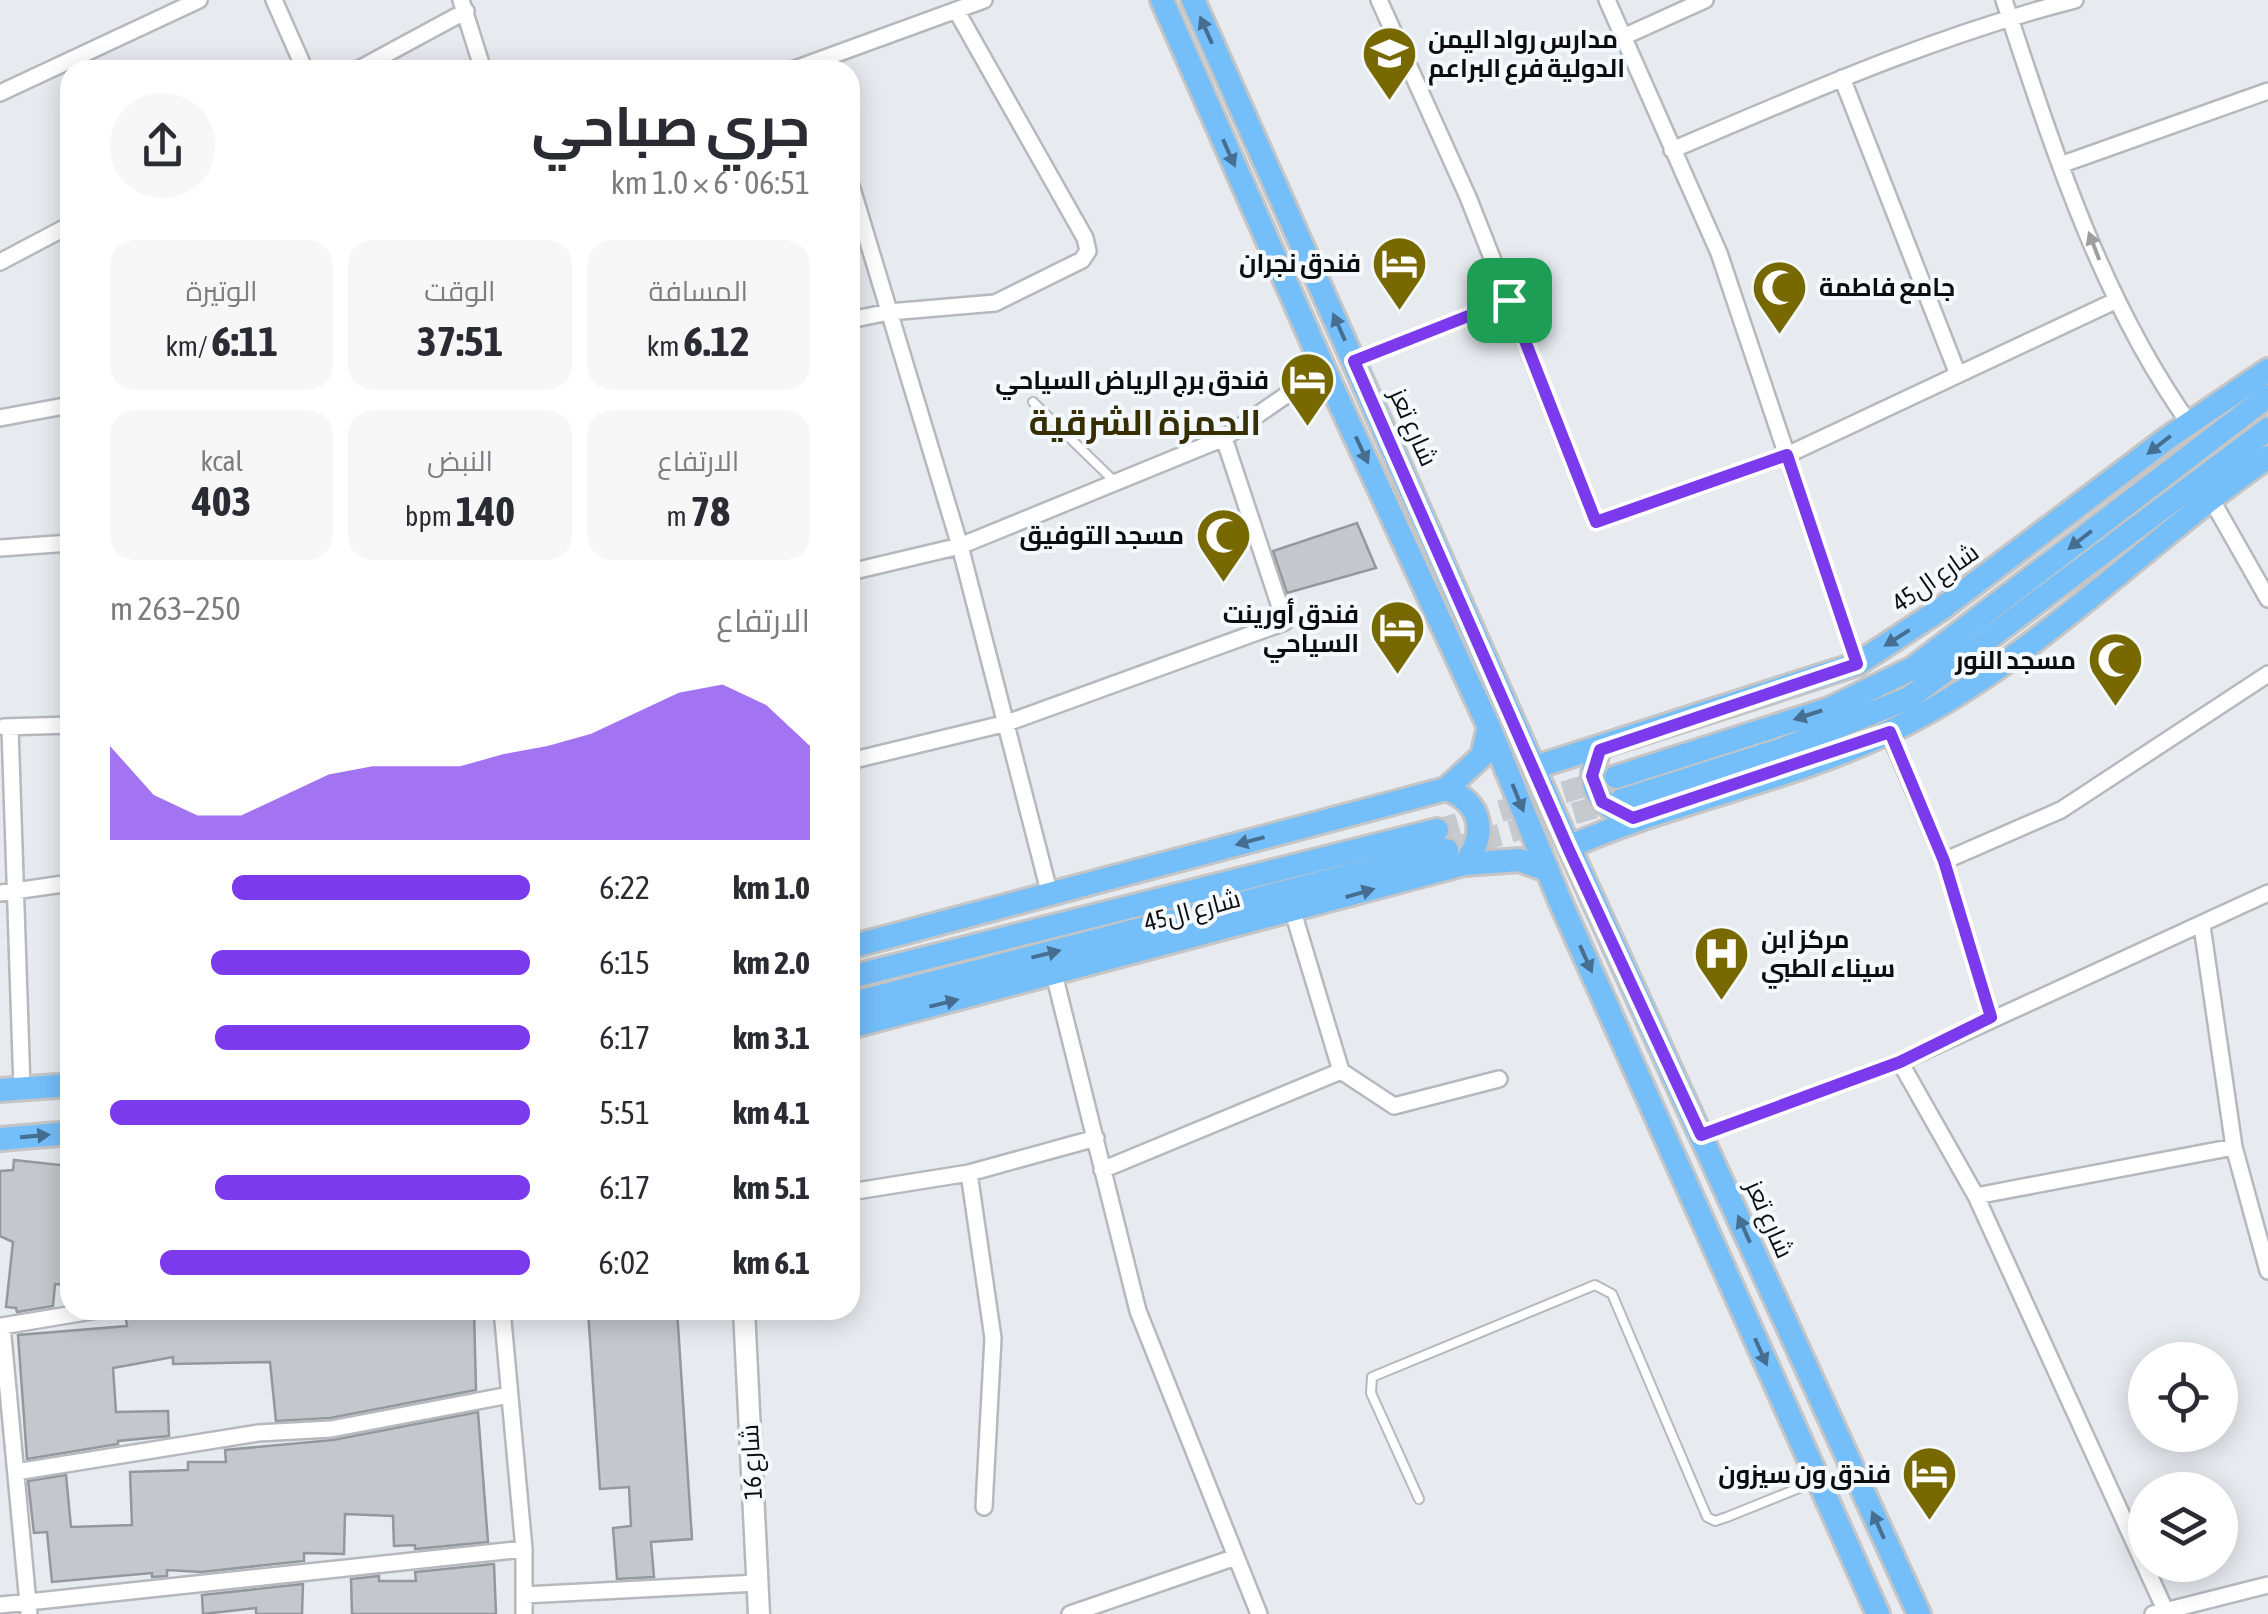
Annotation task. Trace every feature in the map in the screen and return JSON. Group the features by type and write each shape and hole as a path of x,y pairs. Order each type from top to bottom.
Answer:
{"main road":[{"path":"1162,0 1324,369 1489,727 1547,870 1878,1614"},
{"name":"شارع تعز","path":"1193,0 1536,767 1568,848 1919,1614"},
{"name":"شارع ال45","path":"1536,767 1600,750 1857,664 1957,597 2189,423 2268,370"},
{"path":"1568,848 1624,798 1913,668 2268,396"},
{"path":"1600,750 1592,776 1594,790 1612,812 1624,798 1783,749 1908,698 2268,430"},
{"path":"1624,798 1890,732 1964,688 2084,601 2210,498 2268,457"},
{"name":"شارع ال45","path":"860,944 1446,789 1482,756 1489,727"},
{"path":"1446,789 1460,794 1479,820 1480,836 1449,848"},
{"name":"شارع ال45","path":"860,1024 1294,912 1449,848"},
{"name":"شارع ال45","path":"860,1001 1449,848"},
{"name":"شارع ال45","path":"860,975 1449,848 1519,860 1547,870"},
{"path":"11,1089 60,1086"},
{"path":"0,1139 60,1134"}],"street":[{"path":"71,60 199,0"},
{"path":"274,0 301,60"},
{"path":"931,0 933,19"},
{"path":"834,60 984,0"},
{"path":"1380,0 1468,198 1596,522 1787,455 2115,300"},
{"path":"1607,0 1719,253 1857,664"},
{"path":"1623,36 1706,0"},
{"path":"2004,0 2115,300 2142,353 2189,423"},
{"path":"1672,150 1842,78 2009,16 2076,0"},
{"path":"373,60 463,5 481,60"},
{"path":"860,318 995,303 1082,260 1088,251 956,10"},
{"path":"0,93 60,65"},
{"path":"1842,78 1957,372"},
{"path":"2063,164 2268,91"},
{"path":"0,262 60,230"},
{"path":"860,242 889,312 960,546 1050,896"},
{"path":"1354,361 1509,300"},
{"path":"860,570 960,546 1224,438 1324,369"},
{"path":"0,418 60,407"},
{"path":"860,759 1007,723 1285,622 1224,438"},
{"path":"2210,498 2268,599"},
{"path":"0,548 60,543"},
{"path":"1944,861 2062,810 2268,674"},
{"path":"11,1089 5,727 60,725"},
{"path":"1890,732 1944,861 1991,1017"},
{"path":"7,892 60,884"},
{"path":"1701,1135 1900,1062 1991,1017 2202,926 2268,892"},
{"path":"1294,912 1341,1071 1394,1106 1499,1079"},
{"path":"2202,926 2234,1147 2268,1271"},
{"path":"1054,974 1138,1311 1233,1558 1259,1614"},
{"path":"1900,1062 1976,1196 2162,1613 2268,1585"},
{"path":"1102,1170 1341,1071"},
{"path":"860,1190 969,1173 1096,1138"},
{"path":"1976,1196 2234,1147"},
{"path":"969,1173 994,1338 984,1508"},
{"path":"29,1608 2,1326 60,1316"},
{"path":"503,1320 524,1549 524,1614"},
{"name":"شارع 16","path":"744,1320 759,1614"},
{"path":"16,1472 258,1433 331,1429 509,1395"},
{"path":"0,1605 29,1608 524,1549"},
{"path":"1070,1614 1126,1606 1233,1558"},
{"path":"524,1595 757,1583"}],"lane":[{"path":"1033,402 1115,482"},
{"path":"1418,1499 1371,1393 1372,1377 1595,1285 1612,1294 1707,1516 1714,1521 1727,1517 1818,1480"}],"building":[{"path":"1357,523 1376,568 1287,593 1273,551"},
{"path":"14,1160 60,1165 60,1284 55,1284 53,1306 17,1312 16,1308 6,1307 13,1242 0,1236 0,1171 13,1170"},
{"path":"126,1320 474,1320 476,1390 330,1418 276,1421 270,1362 173,1364 173,1357 113,1368 116,1412 168,1411 169,1436 118,1441 27,1459 18,1335 127,1326"},
{"path":"589,1320 678,1320 692,1539 651,1542 654,1577 617,1579 613,1528 631,1526 629,1487 600,1489"},
{"path":"478,1412 488,1542 415,1549 415,1545 394,1546 393,1516 345,1514 344,1554 304,1553 304,1561 201,1572 167,1570 167,1576 152,1577 152,1573 52,1582 47,1532 34,1533 28,1481 66,1475 71,1527 132,1525 130,1472 188,1470 188,1462 226,1462 225,1450 333,1440"},
{"path":"494,1564 496,1614 352,1614 351,1579 379,1576 379,1581 416,1581 415,1572"},
{"path":"303,1584 302,1614 256,1614 256,1608 203,1614 202,1595"}],"tunnel":[{"path":"1437,830 1612,778"},
{"path":"1447,850 1621,800"}],"place":[{"name":"مدارس رواد اليمن الدولية فرع البراعم","path":"1389,102"},
{"name":"فندق نجران","path":"1400,312"},
{"name":"جامع فاطمة","path":"1780,336"},
{"name":"فندق برج الرياض السياحي","path":"1308,429"},
{"name":"مسجد التوفيق","path":"1223,584"},
{"name":"فندق أورينت السياحي","path":"1398,677"},
{"name":"مسجد النور","path":"2115,709"},
{"name":"مركز ابن سيناء الطبي","path":"1722,1002"},
{"name":"فندق ون سيزون","path":"1930,1523"}],"district":[{"name":"الحمزة الشرقية","path":"1145,423"}],"route":[{"path":"1509,300 1596,522 1787,455 1857,664 1600,750 1592,776 1594,790 1602,802 1612,812 1633,818 1890,732 1944,861 1991,1017 1900,1062 1701,1135 1568,848 1536,767 1354,361 1509,300"}]}
